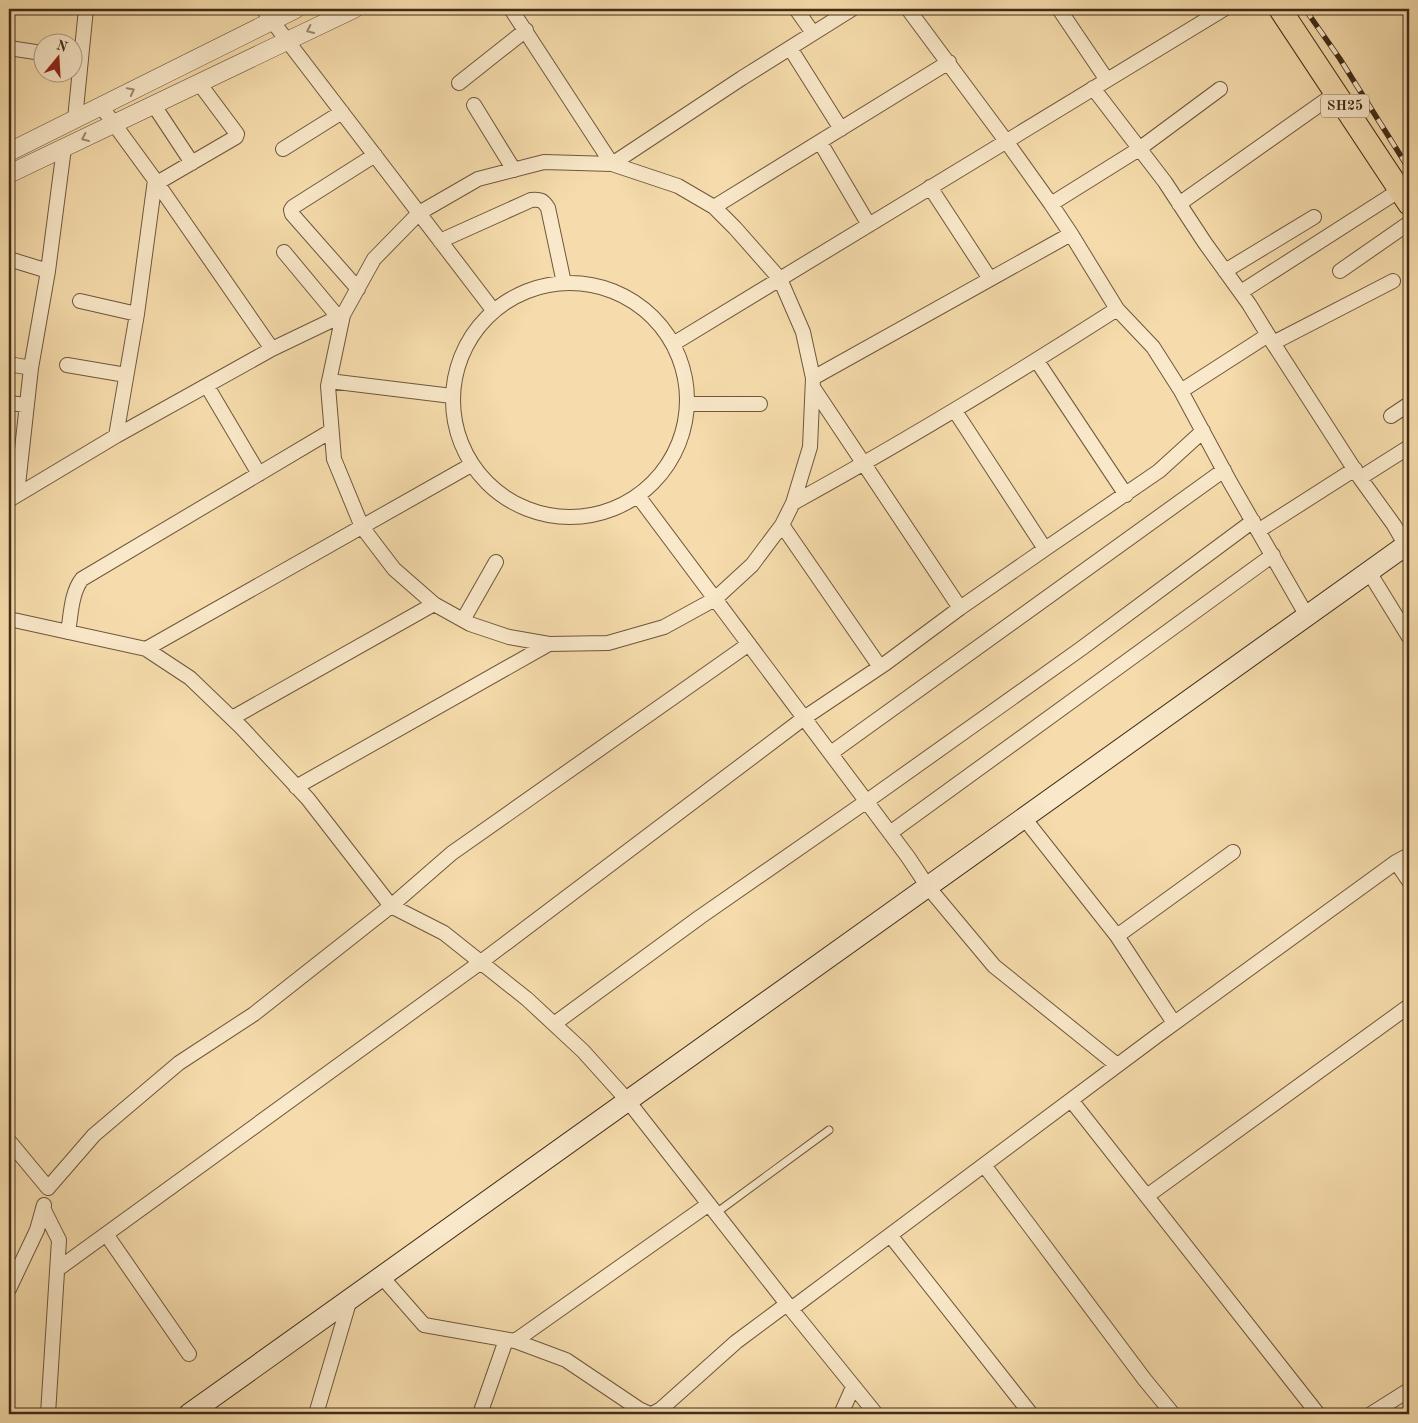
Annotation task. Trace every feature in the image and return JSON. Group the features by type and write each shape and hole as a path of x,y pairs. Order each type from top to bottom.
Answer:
{"main road":[{"name":"SH25","path":"1280,9 1405,197"},
{"path":"189,1414 1408,544"}],"street":[{"path":"82,32 86,9"},
{"path":"9,152 101,106 268,14 296,9"},
{"path":"9,174 354,9"},
{"path":"511,9 612,164"},
{"path":"796,9 813,33"},
{"path":"612,164 852,9"},
{"path":"908,9 949,62 1051,204 1117,308 1153,347 1181,391 1307,616"},
{"path":"1059,9 1107,80"},
{"path":"673,344 1224,9"},
{"path":"268,14 493,310"},
{"path":"459,83 526,30"},
{"path":"9,48 32,52"},
{"path":"790,48 841,128"},
{"path":"714,207 949,62"},
{"path":"75,119 76,82"},
{"path":"156,182 192,163 237,135 199,83"},
{"path":"1093,88 1139,148 1240,292 1358,473 1408,544"},
{"path":"1051,204 1139,148 1220,89"},
{"path":"1179,204 1336,93"},
{"path":"153,104 192,163"},
{"path":"474,105 514,170"},
{"path":"101,106 272,349"},
{"path":"283,150 342,112"},
{"path":"820,142 869,225"},
{"path":"13,497 30,368 48,271 64,148"},
{"path":"358,289 292,214 291,210 293,206 375,155"},
{"path":"544,162 612,164 678,186 714,207 780,279 803,332 814,384 810,447 793,503 782,525 752,565 715,599 664,627 608,643 550,644 509,637 463,620 434,604 394,569 362,527 334,459 331,431 328,381 341,316 374,259 419,213 478,179 544,162"},
{"path":"116,436 137,314 156,182"},
{"path":"930,187 990,279"},
{"path":"1240,292 1405,197"},
{"path":"440,241 530,200 538,199 544,202 548,208 564,283"},
{"path":"1225,271 1314,218"},
{"path":"1340,271 1409,223"},
{"path":"814,384 990,279 1071,234"},
{"path":"284,252 341,316"},
{"path":"9,259 48,271"},
{"path":"1181,391 1270,339 1392,281"},
{"path":"556,283 564,283 590,284 624,296 652,316 673,344 685,376 687,404 680,443 662,472 638,496 604,512 567,517 530,510 497,492 471,465 457,434 452,396 456,367 470,336 493,310 522,292 556,283"},
{"path":"80,301 137,314"},
{"path":"793,503 955,411 1117,308"},
{"path":"13,497 116,436 272,349 341,316"},
{"path":"1037,360 1126,495"},
{"path":"9,364 30,368"},
{"path":"67,365 126,375"},
{"path":"328,381 452,396"},
{"path":"814,384 864,464 960,608"},
{"path":"207,386 259,474"},
{"path":"9,403 26,406"},
{"path":"687,404 760,404"},
{"path":"1391,416 1409,404"},
{"path":"955,411 1045,549"},
{"path":"68,632 77,586 82,579 331,431"},
{"path":"58,1269 480,962 804,718 880,667 1074,528 1126,495 1159,471 1203,432"},
{"path":"554,1024 700,917 1256,526 1409,447"},
{"path":"146,649 471,465"},
{"path":"830,753 1224,470"},
{"path":"638,496 890,833 928,887 994,966 1117,1065"},
{"path":"782,525 880,667"},
{"path":"890,833 1273,555"},
{"path":"463,620 496,562"},
{"path":"1369,572 1409,637"},
{"path":"232,718 434,604"},
{"path":"9,619 146,649 190,678 232,718 296,787 391,906 444,933 526,999 584,1051 628,1101 876,1414"},
{"path":"296,787 550,644"},
{"path":"9,1289 37,1230 48,1188 94,1135 179,1063 254,1014 391,906 452,853 749,644"},
{"path":"1024,818 1118,936 1174,1024"},
{"path":"1118,936 1233,852"},
{"path":"382,1277 424,1325 511,1341 566,1360 639,1409 651,1414 661,1409 736,1342 890,1235 1117,1065 1396,862 1409,855"},
{"path":"1396,862 1409,881"},
{"path":"1147,1196 1409,1006"},
{"path":"1071,1100 1318,1414"},
{"path":"9,1141 48,1188"},
{"path":"984,1165 1145,1380 1173,1414"},
{"path":"43,1208 59,1240 48,1414"},
{"path":"480,1414 511,1341 712,1209"},
{"path":"106,1234 189,1354"},
{"path":"890,1235 1031,1414"},
{"path":"316,1414 350,1299"},
{"path":"841,1414 853,1386"},
{"path":"1370,1414 1409,1390"}],"lane":[{"path":"712,1209 829,1130"}],"railway":[{"path":"1305,9 1340,59 1409,169"}]}
